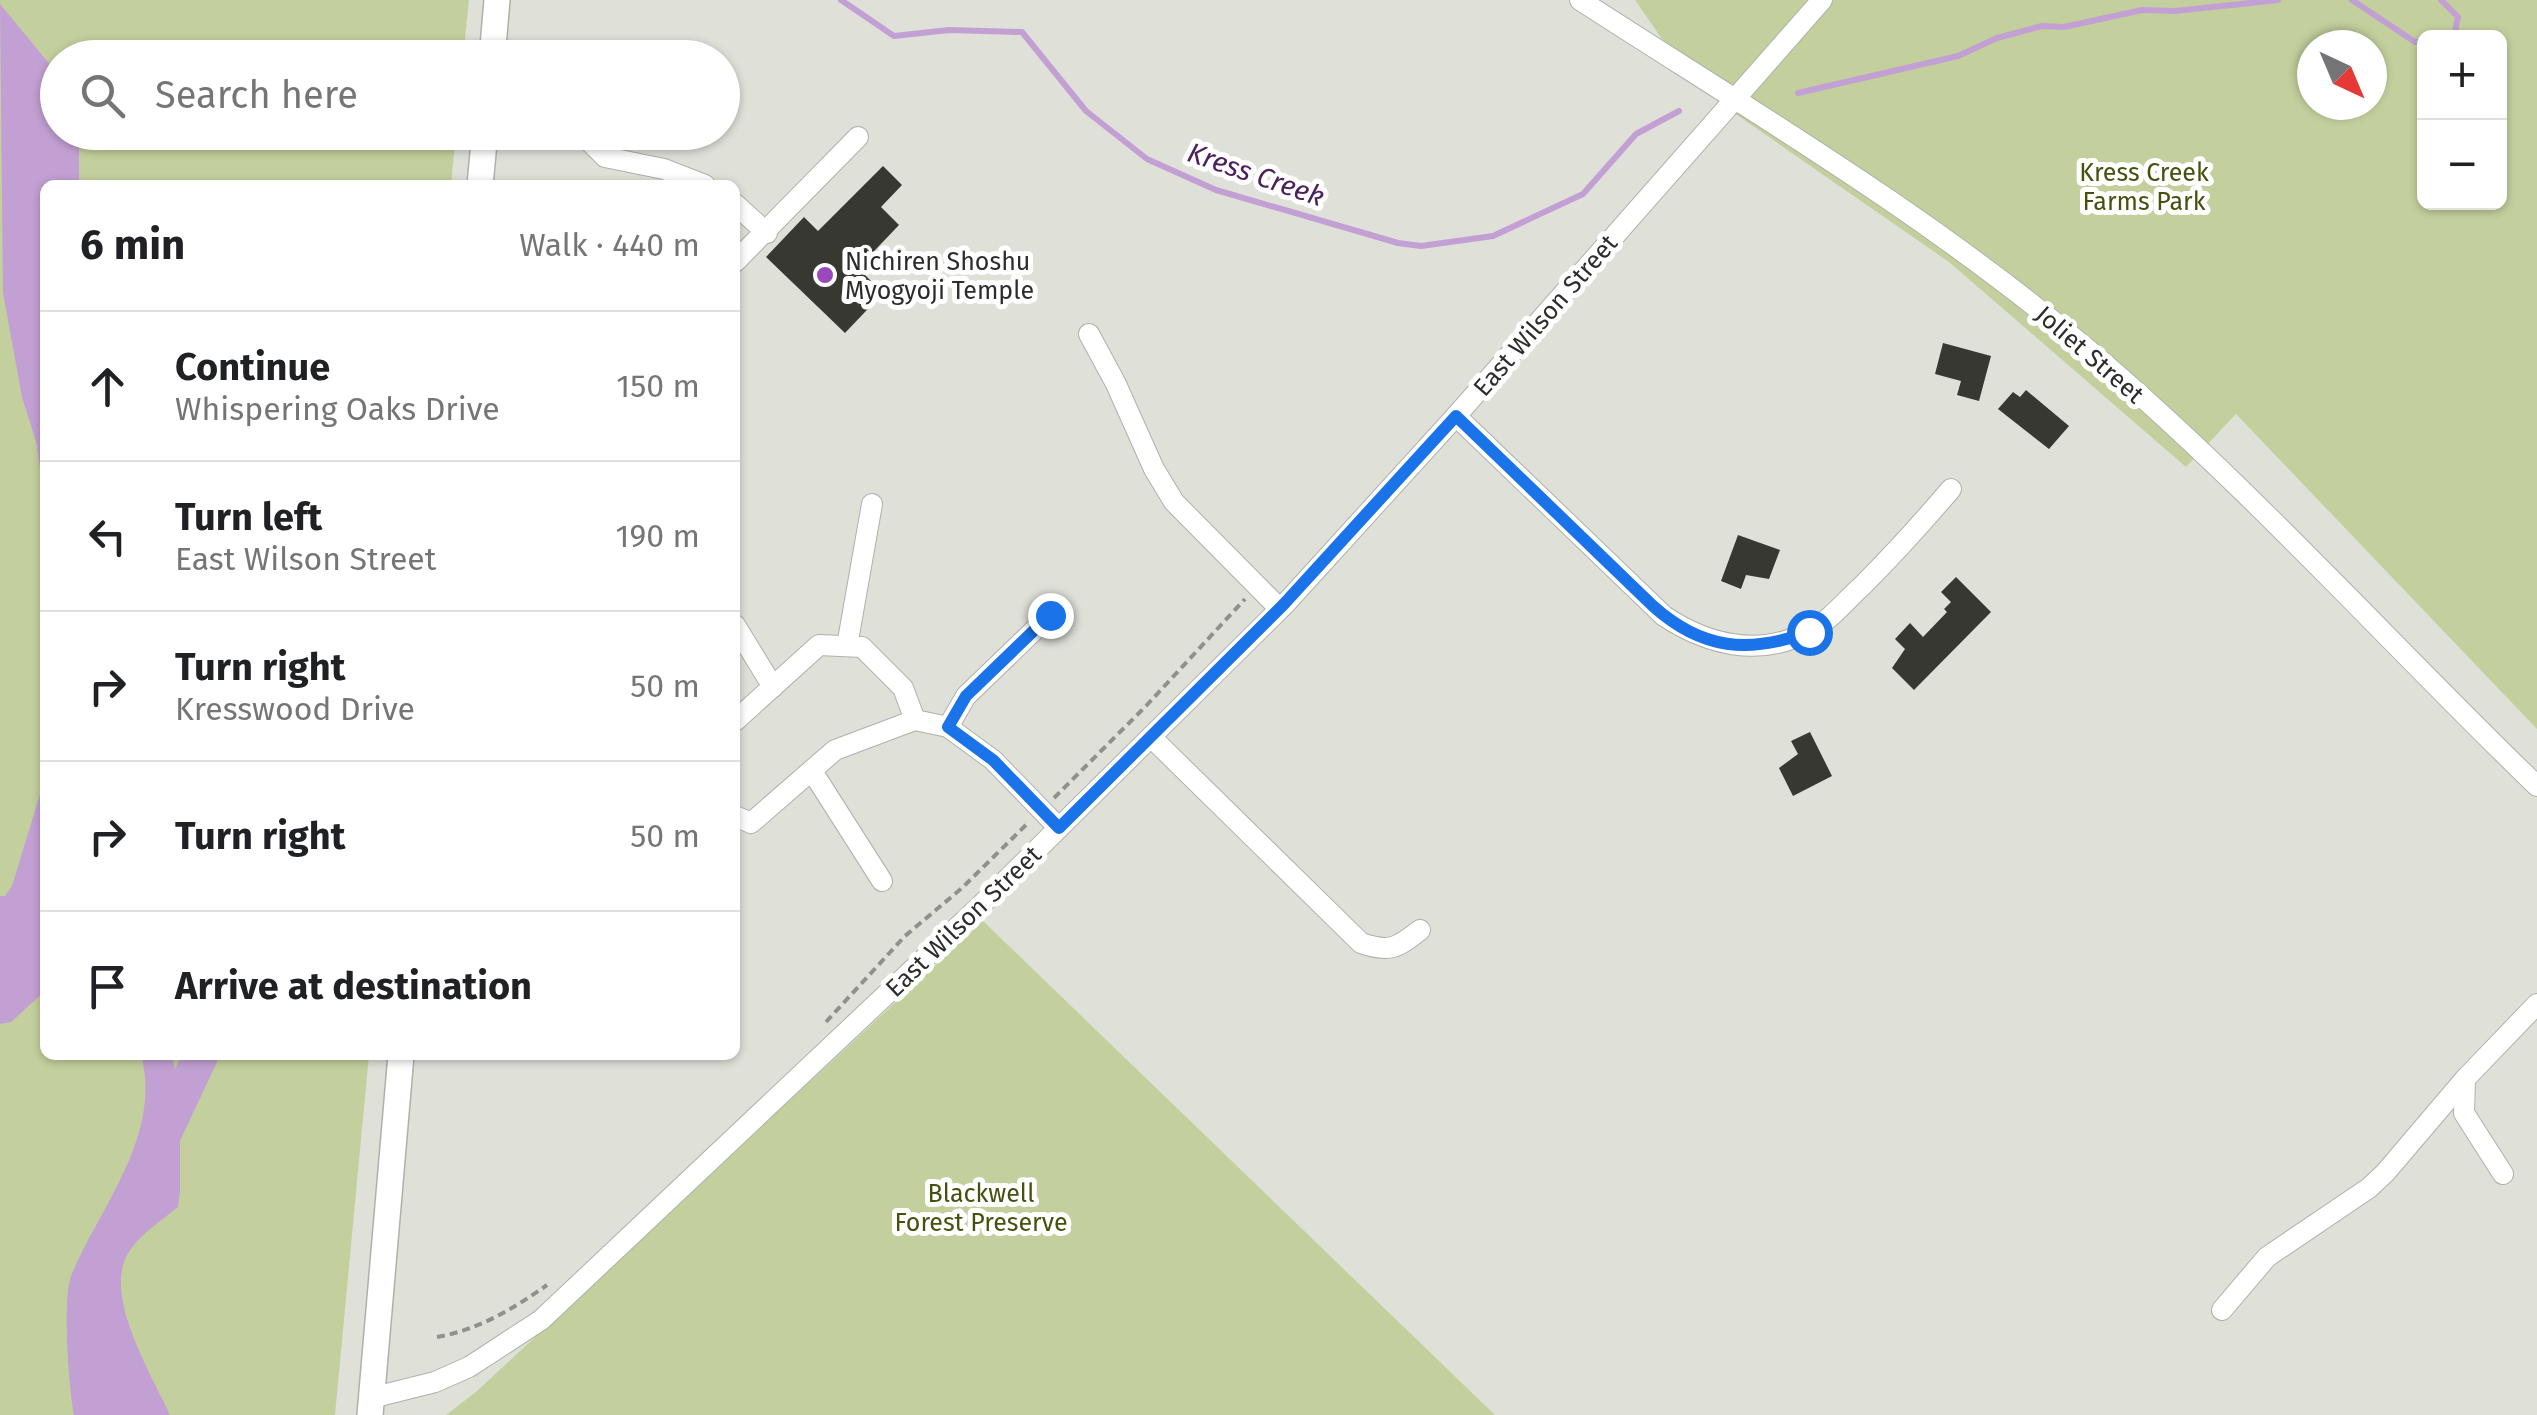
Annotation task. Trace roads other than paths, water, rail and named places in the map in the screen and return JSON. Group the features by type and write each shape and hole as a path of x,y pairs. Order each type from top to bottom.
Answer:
{"main road":[{"path":"494,40 497,0"},
{"path":"480,180 483,150"},
{"path":"371,1406 401,1060"}],"street":[{"name":"Joliet Street","path":"1580,0 1735,96 1949,240 2087,349 2205,457 2537,786"},
{"name":"East Wilson Street","path":"371,1406 469,1367 541,1320 1059,828 1278,607 1456,416 1822,0"},
{"path":"740,257 858,137"},
{"path":"598,150 605,157 664,169 693,180"},
{"path":"740,209 767,233"},
{"path":"1089,334 1174,502 1278,607"},
{"path":"1456,416 1664,616 1698,637 1734,645 1780,643 1809,632 1904,544 1951,489"},
{"path":"847,646 872,504"},
{"path":"948,727 966,696 1050,615"},
{"path":"740,633 772,687"},
{"path":"740,716 819,645 862,647 903,688 915,720"},
{"path":"740,818 751,823 836,750 915,720 948,727 993,760 1059,828"},
{"path":"1150,737 1361,943 1398,948 1420,930"},
{"path":"812,771 882,880"},
{"path":"2222,1310 2266,1257 2384,1174 2537,1004"},
{"path":"2465,1080 2464,1113 2503,1174"}],"waterway":[{"name":"Kress Creek","path":"841,0 894,36 949,30 1022,32 1086,111 1147,159 1216,190 1398,243 1421,246 1493,236 1583,194 1636,134 1679,111"},
{"name":"Kress Creek","path":"1798,93 1958,56 1997,38 2042,26 2064,27 2142,10 2175,11 2278,0"},
{"name":"Kress Creek","path":"2352,0 2417,42"},
{"name":"Kress Creek","path":"2441,0 2458,17 2455,30"},
{"path":"161,1140 199,1060"}],"place":[{"name":"Nichiren Shoshu Myogyoji Temple","path":"825,275"}],"park label":[{"name":"Kress Creek Farms Park","path":"2144,186"},
{"name":"Blackwell Forest Preserve","path":"981,1208"}]}
